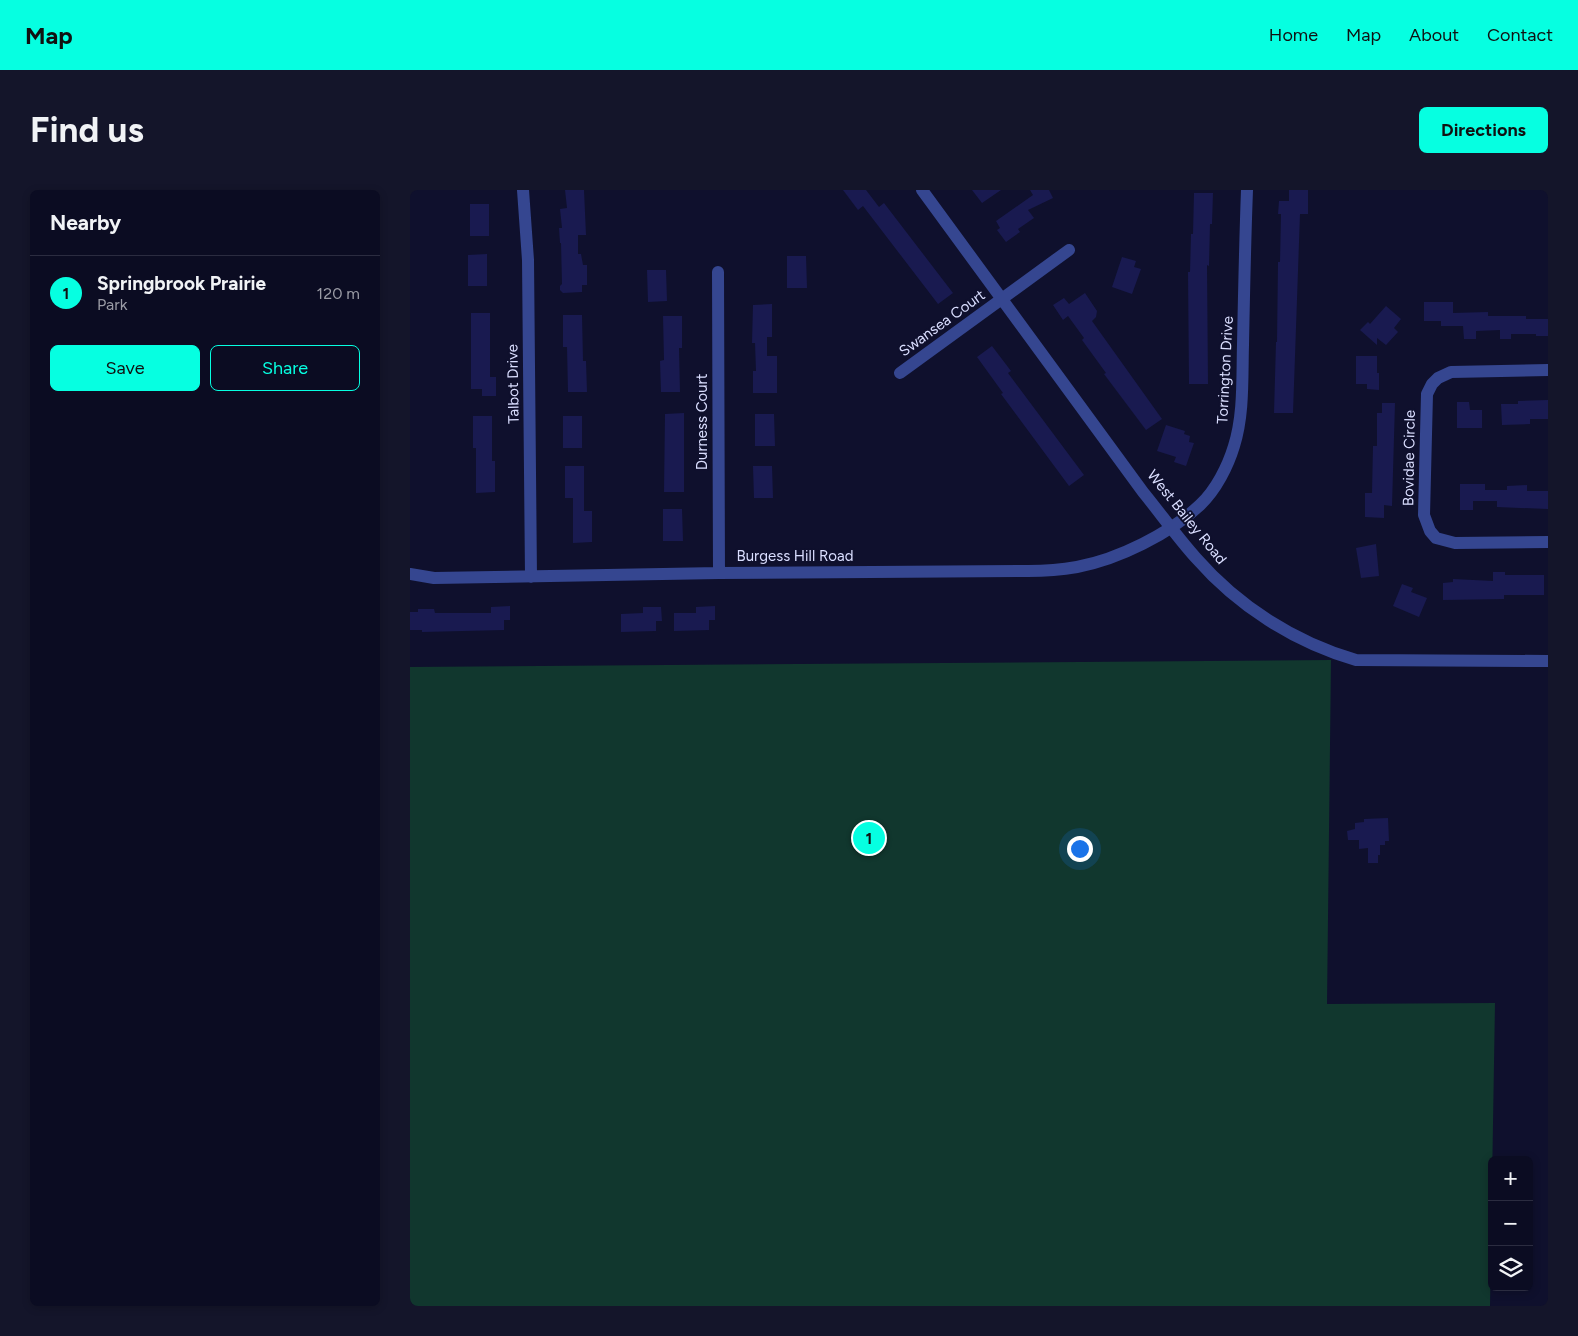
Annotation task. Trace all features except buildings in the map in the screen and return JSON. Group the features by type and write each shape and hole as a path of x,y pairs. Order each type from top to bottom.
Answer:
{"street":[{"name":"Talbot Drive","path":"523,190 528,260 531,577"},
{"name":"West Bailey Road","path":"922,190 1171,527 1196,558 1238,598 1286,632 1330,653 1356,660 1548,660"},
{"name":"Torrington Drive","path":"1171,527 1200,505 1209,494 1226,466 1238,434 1242,404 1247,190"},
{"name":"Swansea Court","path":"900,373 1069,250"},
{"name":"Durness Court","path":"718,272 719,573"},
{"name":"Bovidae Circle","path":"1548,370 1451,372 1438,378 1432,384 1427,394 1424,504 1426,525 1432,534 1441,540 1455,543 1548,542"},
{"name":"Burgess Hill Road","path":"410,574 434,578 1054,570 1078,567 1120,554 1152,539 1171,527"}],"green space":[{"path":"1331,660 1327,1004 1495,1003 1492,1156 1488,1156 1488,1291 1490,1291 1490,1306 410,1306 410,667"}],"place":[{"name":"Springbrook Prairie","path":"869,838"}]}
